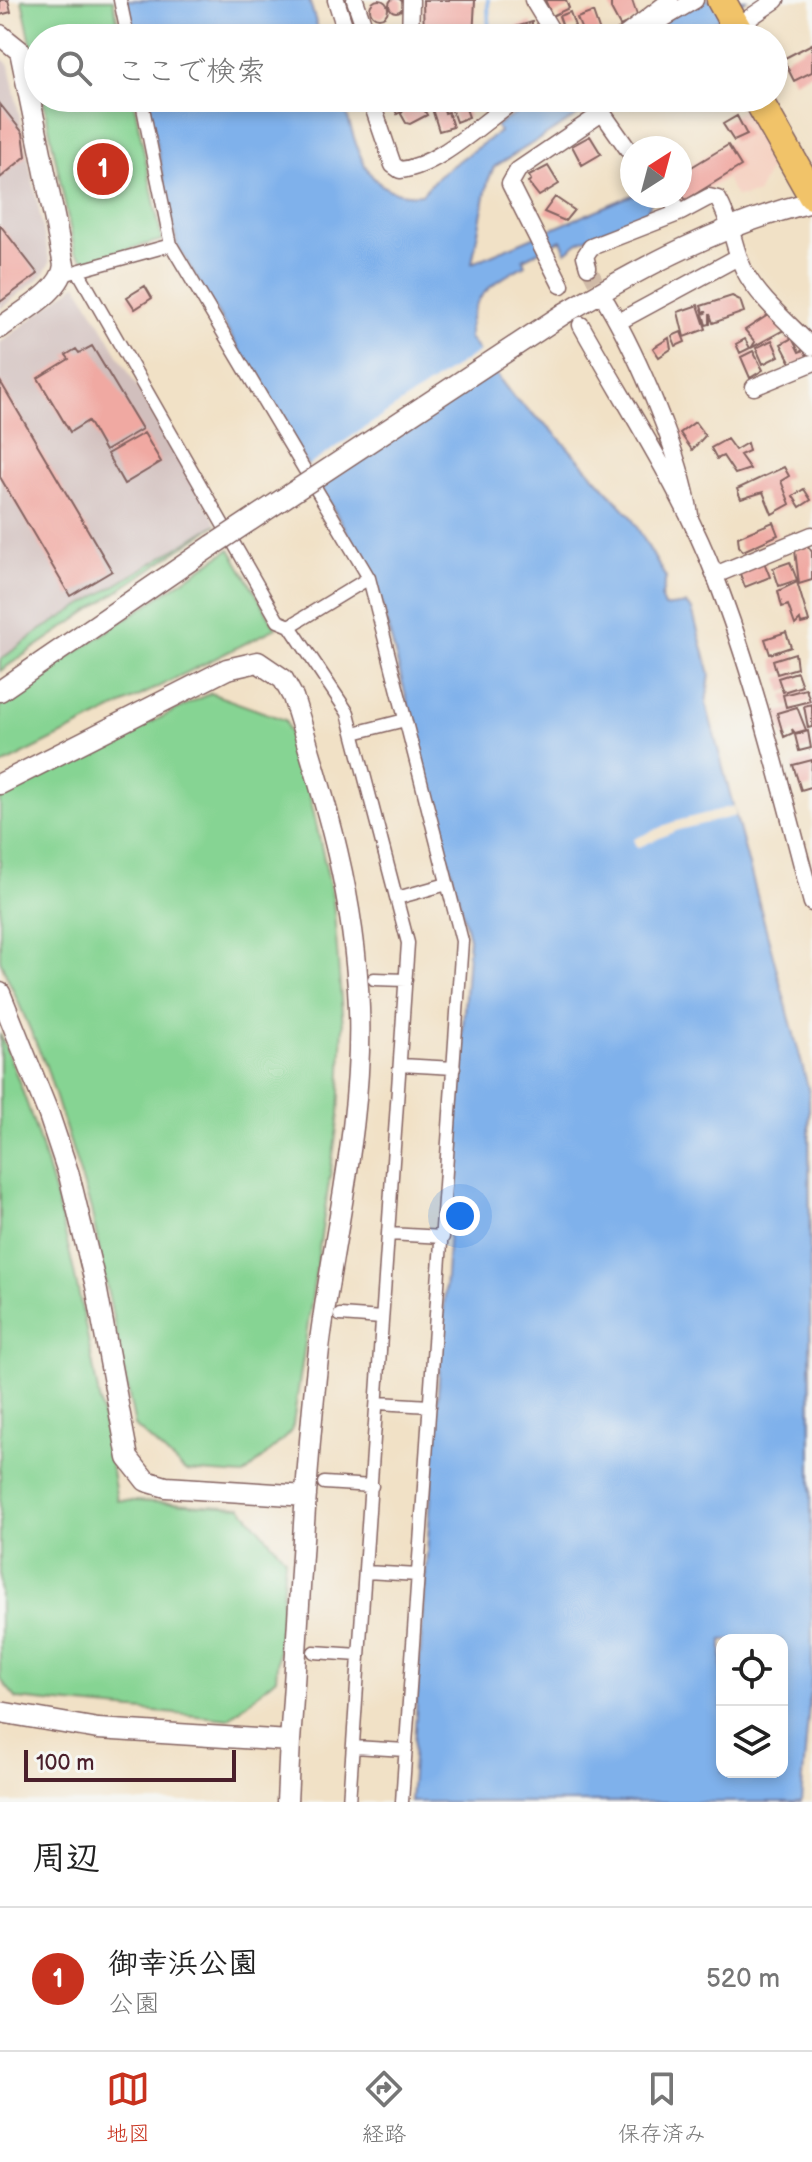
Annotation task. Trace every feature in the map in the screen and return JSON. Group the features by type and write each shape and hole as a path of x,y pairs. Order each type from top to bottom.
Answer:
{"highway":[{"path":"703,0 724,24"},
{"path":"721,0 729,24"},
{"path":"765,112 812,195"},
{"path":"785,112 812,160"}],"street":[{"path":"120,0 125,24"},
{"path":"336,0 344,24"},
{"path":"355,0 363,24"},
{"path":"410,24 411,0"},
{"path":"533,0 548,24"},
{"path":"640,24 670,0"},
{"path":"654,24 695,0"},
{"path":"744,24 776,0"},
{"path":"0,35 20,51 24,69"},
{"path":"34,112 70,272 278,621 290,626 348,713 408,943 349,1802"},
{"path":"144,112 171,245 369,578 462,941 402,1802"},
{"path":"375,112 393,165 400,170 409,169 452,146 499,112"},
{"path":"561,285 510,184 518,170 592,112"},
{"path":"602,112 620,138"},
{"path":"588,267 585,256 591,247 681,212 709,197 718,199 732,226 738,257 759,290 812,347"},
{"path":"0,691 213,545 573,319 633,272 732,226 812,202"},
{"path":"678,208 681,212"},
{"path":"0,328 70,272 171,245"},
{"path":"618,322 738,257"},
{"path":"607,303 618,322 686,486 691,524"},
{"path":"573,319 691,524 715,575 739,645 812,903"},
{"path":"754,387 812,363"},
{"path":"715,575 812,535"},
{"path":"290,626 369,578"},
{"path":"299,669 312,661"},
{"path":"0,784 238,665 258,662 283,679 293,697 335,829 348,892 359,1008 354,1140 322,1327 306,1496 287,1802"},
{"path":"354,733 405,720"},
{"path":"397,898 447,884"},
{"path":"374,979 406,980"},
{"path":"0,993 49,1115 69,1175 96,1286 124,1439 135,1470 146,1481 166,1487 306,1496"},
{"path":"401,1065 454,1068"},
{"path":"389,1234 443,1237"},
{"path":"340,1315 382,1318"},
{"path":"378,1403 430,1406"},
{"path":"324,1483 372,1486"},
{"path":"366,1572 418,1575"},
{"path":"314,1652 359,1655"},
{"path":"0,1712 98,1729 290,1741"},
{"path":"354,1747 406,1750"}],"shaded area":[{"path":"0,56 9,65 50,263 42,276 0,309"},
{"path":"739,112 747,112 774,160 757,194 736,197 726,179 692,199 692,163 731,139 721,123"},
{"path":"77,284 217,524 41,630 0,660 0,343"}],"green space":[{"path":"22,0 113,0 118,24 27,24"},
{"path":"46,112 136,112 162,240 85,261 75,252"},
{"path":"217,524 0,671 0,660 41,630"},
{"path":"230,549 276,628 0,766 0,703"},
{"path":"210,693 285,720 307,784 333,899 343,1026 339,1115 292,1431 244,1475 185,1471 135,1426 91,1209 46,1066 0,960 0,798"},
{"path":"0,1034 22,1090 58,1205 85,1322 117,1500 241,1507 285,1558 276,1678 229,1719 17,1699 0,1679"}],"water":[{"path":"126,0 309,0 317,24 131,24"},
{"path":"700,0 746,0 712,24 660,24"},
{"path":"150,112 345,112 358,151 374,179 402,194 422,194 439,175 499,132 496,126 519,112 583,112 494,167 488,181 472,263 620,200 620,208 649,208 647,212 580,241 566,252 561,240 523,259 525,265 492,285 478,301 469,338 514,398 550,428 630,515 666,578 661,599 664,607 686,604 692,610 710,674 706,704 809,1091 812,1669 801,1802 410,1802 469,938 376,581 177,245"}],"pier":[{"path":"482,349 497,370 317,489 305,468"},
{"path":"734,806 736,816 678,830 637,848 634,839 673,822"}],"building":[{"path":"0,0 8,0 11,12 0,15"},
{"path":"379,0 388,9 379,18 370,9"},
{"path":"391,0 401,0 401,10 391,10"},
{"path":"423,0 475,0 474,24 424,24"},
{"path":"545,0 566,0 569,8 552,16"},
{"path":"611,0 632,0 638,18 619,24 611,9"},
{"path":"570,12 574,24 562,24 559,16"},
{"path":"593,12 597,24 579,24 577,18"},
{"path":"812,44 812,72 794,81 788,69 788,56"},
{"path":"0,104 23,133 26,156 0,178"},
{"path":"425,112 427,115 410,124 401,114"},
{"path":"433,112 448,112 453,127 439,131"},
{"path":"452,112 467,112 469,117 456,122"},
{"path":"737,116 747,135 734,141 723,124"},
{"path":"590,136 601,154 582,165 572,146"},
{"path":"728,145 741,166 692,196 692,167"},
{"path":"548,166 559,184 539,196 528,182 531,180 529,176"},
{"path":"555,197 574,210 565,221 544,212"},
{"path":"0,225 38,274 0,302"},
{"path":"145,286 152,298 135,309 127,297"},
{"path":"732,296 740,300 744,312 713,323 710,314 710,324 706,325 703,314 707,312 703,312 701,306"},
{"path":"698,305 706,329 684,337 678,312"},
{"path":"768,315 784,330 751,348 755,342 745,330"},
{"path":"681,332 685,342 676,346 672,336"},
{"path":"669,338 671,349 659,357 653,348"},
{"path":"792,338 799,352 804,350 808,358 792,365 781,344"},
{"path":"745,339 750,348 740,353 736,344"},
{"path":"772,340 779,356 763,364 756,348"},
{"path":"92,346 142,429 105,451 88,421 70,432 38,378 69,359 66,355 76,349 79,353"},
{"path":"753,351 763,370 750,378 741,357"},
{"path":"0,381 112,571 70,596 0,477"},
{"path":"695,422 705,436 692,450 680,433"},
{"path":"144,433 161,462 124,484 107,454"},
{"path":"727,439 735,450 747,443 749,451 740,455 750,469 735,474 723,456 717,459 711,448"},
{"path":"784,467 789,476 781,481 790,504 772,514 763,492 741,499 737,489"},
{"path":"804,489 811,500 800,507 793,496"},
{"path":"773,522 778,535 743,551 738,537"},
{"path":"808,546 812,552 812,580 799,584 795,550"},
{"path":"764,562 770,577 745,587 739,571"},
{"path":"790,562 797,580 779,586 773,568"},
{"path":"797,582 809,622 801,624 800,620 795,625 788,605 782,607 778,591"},
{"path":"786,632 791,647 770,654 765,639"},
{"path":"795,653 797,668 777,674 773,660"},
{"path":"797,672 802,686 783,692 778,678"},
{"path":"806,689 810,701 786,707 783,695"},
{"path":"812,704 812,727 808,728 804,706"},
{"path":"797,707 806,730 795,733 792,729 793,733 784,737 777,713"},
{"path":"808,731 811,748 799,751 795,735"},
{"path":"812,760 811,787 801,790 793,765"}],"waterway":[{"path":"488,0 489,24"}],"tunnel":[{"path":"588,267 606,301"}],"place":[{"name":"御幸浜公園","path":"103,169"}]}
